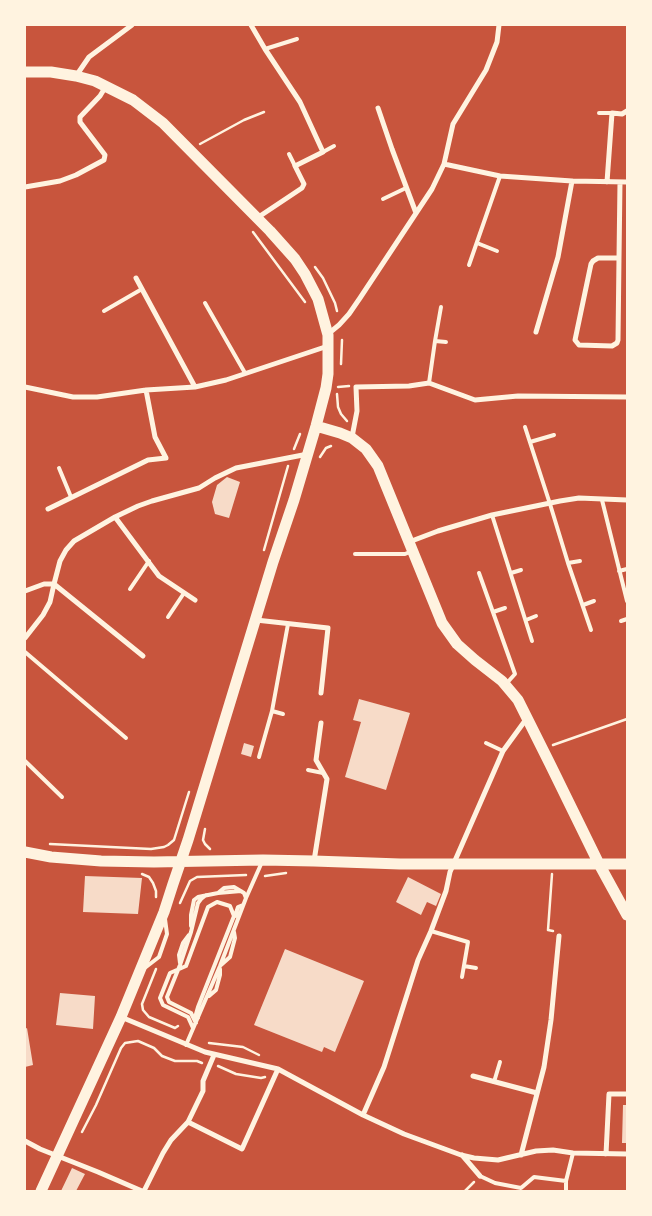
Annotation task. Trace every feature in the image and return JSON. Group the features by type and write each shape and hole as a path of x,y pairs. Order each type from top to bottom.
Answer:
{"main road":[{"path":"25,72 51,72 95,81 133,100 163,123 253,222 296,259 318,299 328,340 326,388 308,454 164,912 121,1018 41,1191"},
{"path":"316,426 352,438 366,449 378,466 442,623 457,644 506,684 518,700 599,864 627,914"},
{"path":"25,852 51,857 180,862 263,860 400,864 627,864"}],"street":[{"path":"76,76 89,57 132,25"},
{"path":"251,25 264,49 300,102 323,152 295,166 304,184 302,188 253,222"},
{"path":"25,387 73,397 97,397 146,390 195,387 226,380 328,340 349,314 432,189 444,164 453,124 486,70 497,42 499,25"},
{"path":"25,187 60,182 104,160 105,156 80,122 80,117 96,101 107,86"},
{"path":"378,108 416,213"},
{"path":"607,182 612,113 622,114 627,111"},
{"path":"444,164 500,176 572,182 627,182"},
{"path":"536,332 558,257 572,182"},
{"path":"619,258 598,258 592,261 575,340 579,345 612,346 618,340 620,182"},
{"path":"136,278 195,387"},
{"path":"352,438 357,411 356,387 409,386 429,383 475,400 518,396 627,397"},
{"path":"48,509 148,460 166,458 155,437 146,390"},
{"path":"25,638 43,615 50,602 60,561 74,541 138,506 152,500 199,488 236,468 308,454"},
{"path":"411,546 438,531 492,515 579,498 627,500"},
{"path":"115,518 159,576 195,600"},
{"path":"25,590 44,584 54,584 143,656"},
{"path":"256,620 328,628 321,693"},
{"path":"363,1115 384,1066 418,960 446,891 450,872 503,751 527,717"},
{"path":"314,861 327,779 316,760 321,723"},
{"path":"521,1155 544,1067 560,936"},
{"path":"121,1018 186,1045 278,1070 363,1115 404,1134 461,1155 498,1160 536,1151 553,1150 573,1153 627,1154"},
{"path":"25,1141 143,1191 171,1140 188,1122 202,1091 203,1081 214,1054"},
{"path":"188,1122 242,1149 278,1070"},
{"path":"473,1076 537,1093"},
{"path":"606,1154 609,1094 627,1094"},
{"path":"461,1155 480,1176"}],"lane":[{"path":"264,49 297,39"},
{"path":"599,113 612,113"},
{"path":"323,152 334,146"},
{"path":"289,154 295,166"},
{"path":"469,265 500,176"},
{"path":"383,199 406,188"},
{"path":"477,243 497,252"},
{"path":"104,311 142,289"},
{"path":"205,303 245,373"},
{"path":"429,383 441,307"},
{"path":"435,341 446,342"},
{"path":"525,427 568,563 592,630"},
{"path":"530,442 554,435"},
{"path":"59,468 71,497"},
{"path":"602,500 627,601"},
{"path":"492,515 532,641"},
{"path":"355,554 405,554 411,546"},
{"path":"568,563 580,560"},
{"path":"130,589 149,561"},
{"path":"619,571 627,568"},
{"path":"511,573 521,570"},
{"path":"479,573 515,674 506,684"},
{"path":"168,617 184,593"},
{"path":"583,605 594,601"},
{"path":"493,612 504,608"},
{"path":"526,620 536,616"},
{"path":"621,621 627,619"},
{"path":"259,757 272,711 288,624"},
{"path":"25,652 126,738"},
{"path":"272,711 284,714"},
{"path":"486,743 503,751"},
{"path":"25,760 62,797"},
{"path":"308,770 323,773"},
{"path":"191,1013 199,1009 207,997 216,990 220,966 243,905 263,860"},
{"path":"197,1020 191,1013 169,1002 167,997 191,932 191,915 194,900 206,895 241,891 246,898"},
{"path":"193,1028 188,1017 163,1005 160,998 170,973 179,967 186,966 208,906 217,902 230,906 234,916"},
{"path":"186,1045 197,1020 199,1009 234,916 238,907 243,905"},
{"path":"430,931 468,942 462,977"},
{"path":"464,966 476,968"},
{"path":"178,1012 199,1009"},
{"path":"494,1082 500,1062"},
{"path":"566,1191 566,1181 573,1153"},
{"path":"480,1176 495,1183 521,1188 534,1177 566,1181"}],"path":[{"path":"200,144 244,120 264,112"},
{"path":"253,222 308,305"},
{"path":"338,386 337,400 341,414"},
{"path":"262,555 301,430"},
{"path":"551,749 549,746 627,719"},
{"path":"50,844 151,849 168,846 174,840 190,788"},
{"path":"203,840 206,846"},
{"path":"552,873 548,930 557,932 560,936"},
{"path":"197,877 246,875"},
{"path":"149,877 156,897"},
{"path":"143,1010 149,1017 176,1028 178,1026"},
{"path":"80,1137 125,1043 138,1041 154,1048 162,1056 176,1061 197,1061 223,1068 236,1074 261,1078 270,1076"},
{"path":"204,1042 243,1047 261,1056"},
{"path":"465,1191 480,1176"}],"building":[{"path":"227,477 240,482 229,518 215,514 212,502 217,485"},
{"path":"359,699 410,713 386,790 345,777 361,722 353,720"},
{"path":"244,743 254,746 251,757 241,754"},
{"path":"85,876 142,878 138,914 83,912"},
{"path":"408,877 441,894 436,906 427,902 421,915 396,902"},
{"path":"285,949 364,981 335,1052 324,1047 322,1052 254,1025"},
{"path":"60,993 95,996 93,1029 56,1025"},
{"path":"27,1028 33,1065 25,1067 25,1029"},
{"path":"623,1105 627,1105 627,1143 622,1143"},
{"path":"72,1168 85,1174 76,1191 61,1191"}]}
